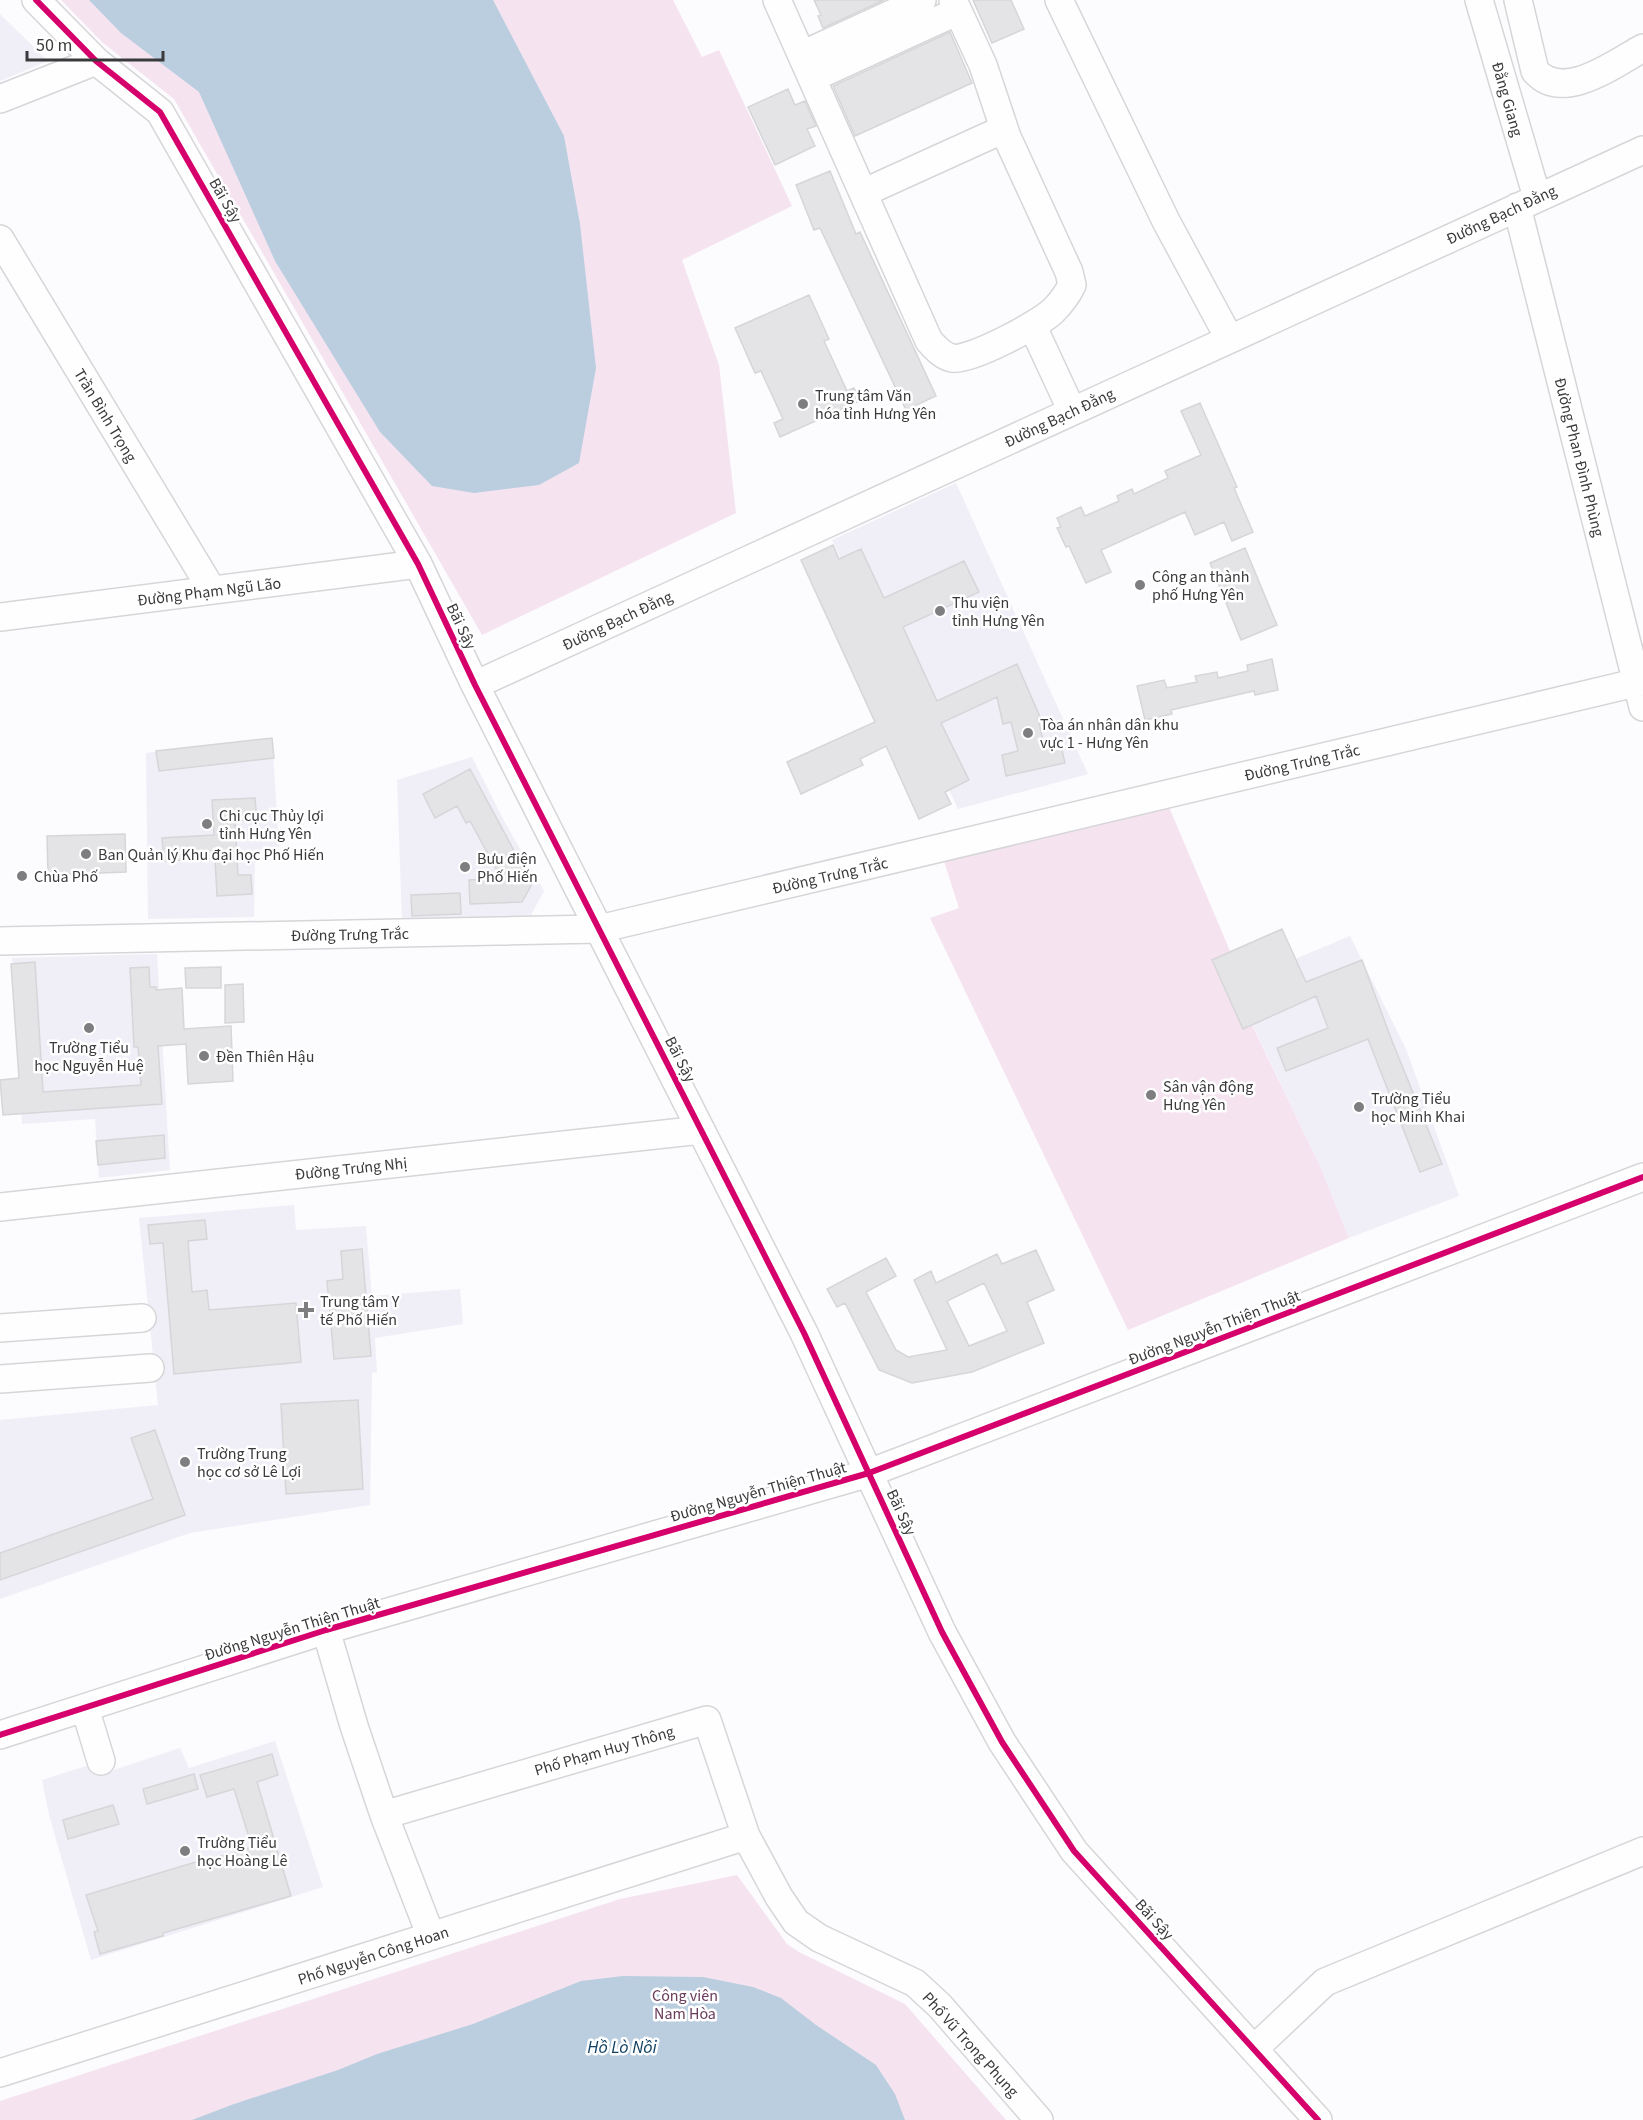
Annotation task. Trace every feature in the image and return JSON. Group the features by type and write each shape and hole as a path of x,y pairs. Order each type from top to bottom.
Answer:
{"street":[{"name":"Bãi Sậy","path":"36,0 96,60 160,112 418,564 475,685 804,1333 942,1632 1002,1742 1074,1851 1254,2049 1306,2116"},
{"path":"777,0 929,342 941,353 952,358 965,358 1033,327 1052,312 1065,298 1072,285 1069,272 1004,129 983,65 956,6 807,66"},
{"path":"807,66 921,0"},
{"path":"1059,0 1166,221 1229,339"},
{"name":"Đằng Giang","path":"1479,0 1527,202"},
{"path":"1518,0 1535,71 1543,80 1556,84 1570,83 1590,77 1643,48"},
{"path":"0,99 96,60"},
{"path":"863,192 1004,129"},
{"name":"Đường Bạch Đằng","path":"475,685 1643,150"},
{"name":"Đường Phan Đình Phùng","path":"1527,202 1641,690"},
{"name":"Trần Bình Trọng","path":"0,239 212,590"},
{"path":"1033,327 1072,411"},
{"name":"Đường Phạm Ngũ Lão","path":"0,617 418,564"},
{"name":"Đường Trưng Trắc","path":"0,941 599,929 1641,690"},
{"name":"Đường Trưng Nhị","path":"0,1207 701,1130"},
{"name":"Đường Nguyễn Thiện Thuật","path":"0,1735 326,1630 869,1473 1643,1177"},
{"path":"0,1328 142,1318"},
{"path":"0,1379 150,1368"},
{"path":"326,1630 354,1726 384,1815 431,1936"},
{"path":"85,1708 101,1761"},
{"name":"Phố Phạm Huy Thông","path":"384,1815 707,1720 746,1836"},
{"name":"Phố Nguyễn Công Hoan","path":"0,2073 746,1836"},
{"name":"Phố Vũ Trọng Phụng","path":"746,1836 779,1897 796,1922 819,1938 915,1983 940,2006 1039,2120"},
{"path":"1254,2049 1325,1982 1643,1851"}],"shaded area":[{"path":"0,14 48,61 0,81"},
{"name":"Thu viện tỉnh Hưng Yên","path":"956,483 1088,774 958,809 832,540"},
{"path":"272,738 279,847 255,850 254,917 148,919 146,753"},
{"name":"Bưu điện Phố Hiến","path":"472,757 503,819 544,891 530,917 402,921 397,780"},
{"name":"Trường Tiểu học Minh Khai","path":"1350,936 1406,1049 1459,1196 1349,1238 1320,1166 1252,1024 1295,959"},
{"name":"Trường Tiểu học Nguyễn Huệ","path":"157,954 170,1170 99,1178 95,1119 22,1124 12,958"},
{"path":"294,1205 296,1230 366,1226 372,1296 460,1289 463,1324 375,1338 377,1372 372,1373 370,1505 190,1533 0,1599 0,1420 158,1405 139,1218"},
{"name":"Trường Tiểu học Hoàng Lê","path":"275,1741 323,1887 91,1960 49,1815 42,1780 105,1760 111,1771 180,1748 189,1768"}],"green space":[{"path":"61,0 673,0 702,57 719,50 792,206 682,260 719,365 736,513 482,635 174,99 103,43"},
{"name":"Sân vận động Hưng Yên","path":"1169,807 1230,951 1282,929 1313,998 1252,1025 1320,1166 1349,1238 1128,1330 930,918 959,908 943,858"},
{"name":"Công viên Nam Hòa","path":"737,1875 787,1944 905,2004 1006,2120 0,2120 0,2101 620,1899"}],"water":[{"path":"89,0 493,0 564,136 580,224 596,368 579,463 539,485 474,493 432,486 380,432 275,261 199,92 121,33"},
{"name":"Hồ Lò Nồi","path":"623,1976 703,1977 753,1987 781,1998 816,2025 876,2065 895,2094 905,2120 192,2120 338,2070 377,2054 473,2024 581,1981"}],"building":[{"path":"814,0 884,0 823,28 818,16 821,15"},
{"path":"973,0 1011,0 1024,29 992,43"},
{"path":"950,32 972,83 855,136 833,86"},
{"path":"788,89 795,105 805,101 816,126 807,129 815,146 775,165 748,107"},
{"path":"830,171 856,234 860,232 936,396 906,410 820,228 814,230 796,185"},
{"path":"809,295 829,339 824,341 847,391 854,388 860,401 780,437 774,423 783,419 761,371 755,373 735,328"},
{"path":"1200,403 1237,487 1234,488 1253,532 1232,541 1224,522 1195,535 1185,512 1101,550 1111,572 1086,583 1069,546 1066,547 1057,528 1061,527 1057,518 1081,507 1085,516 1119,501 1117,496 1132,489 1134,494 1168,478 1165,471 1201,455 1181,411"},
{"path":"833,545 839,559 861,549 884,598 964,561 979,592 903,627 937,701 1017,664 1040,717 1038,718 1044,745 1060,741 1065,763 1006,776 1002,755 1018,751 1011,722 1003,724 997,697 941,723 969,780 945,792 951,804 919,819 886,746 860,759 863,765 801,794 787,762 875,722 801,560"},
{"path":"1245,548 1277,625 1241,640 1210,563"},
{"path":"1272,659 1278,690 1255,695 1254,691 1171,710 1172,714 1145,720 1137,686 1164,680 1167,688 1197,682 1195,676 1217,672 1218,678 1248,671 1247,665"},
{"path":"272,738 274,758 159,771 156,751"},
{"path":"470,769 532,884 522,902 470,904 469,880 501,878 470,821 466,823 457,806 435,818 423,794"},
{"path":"255,798 257,820 235,821 238,875 251,875 252,894 217,896 215,858 164,861 162,838 214,835 212,800"},
{"name":"Ban Quản lý Khu đại học Phố Hiến","path":"125,834 126,872 48,875 47,836"},
{"path":"460,893 461,914 412,916 411,895"},
{"path":"1282,929 1306,982 1362,960 1442,1164 1420,1172 1368,1039 1286,1071 1277,1048 1328,1028 1316,996 1243,1029 1212,960"},
{"path":"35,962 43,1092 141,1085 138,1047 134,1047 130,968 149,967 150,987 156,987 156,990 182,988 184,1029 231,1026 233,1081 188,1084 186,1044 158,1046 162,1104 3,1115 0,1080 19,1078 11,964"},
{"path":"221,967 221,988 186,988 185,968"},
{"path":"243,984 244,1022 225,1023 225,985"},
{"path":"164,1135 165,1158 98,1165 96,1141"},
{"path":"205,1220 207,1239 188,1241 192,1292 207,1290 209,1310 296,1303 301,1362 174,1374 163,1243 150,1244 148,1225"},
{"path":"362,1249 371,1356 334,1359 327,1281 343,1279 341,1251"},
{"path":"1036,1250 1054,1290 1027,1302 1044,1343 972,1372 912,1383 879,1370 845,1303 837,1307 827,1289 886,1258 896,1276 866,1292 896,1350 908,1357 947,1350 914,1280 931,1271 936,1283 997,1254 1002,1264","holes":["984,1283 1007,1331 969,1346 947,1301"]},
{"path":"358,1400 363,1489 286,1494 281,1404"},
{"path":"155,1430 185,1515 0,1580 0,1553 153,1499 131,1438"},
{"path":"272,1754 278,1775 257,1782 291,1896 100,1954 94,1932 98,1931 86,1895 252,1847 234,1789 207,1797 200,1775"},
{"path":"194,1774 198,1789 147,1804 143,1789"},
{"path":"113,1805 119,1824 68,1839 63,1820"}],"cycle path":[{"path":"36,0 96,61 160,112 418,564 475,685 804,1333 942,1632 1002,1742 1074,1851 1318,2120"},
{"path":"0,1735 326,1630 869,1473 1643,1177"}],"place":[{"name":"Trung tâm Văn hóa tỉnh Hưng Yên","path":"803,404"},
{"name":"Công an thành phố Hưng Yên","path":"1140,585"},
{"name":"Thu viện tỉnh Hưng Yên","path":"940,611"},
{"name":"Tòa án nhân dân khu vực 1 - Hưng Yên","path":"1028,733"},
{"name":"Chi cục Thủy lợi tỉnh Hưng Yên","path":"207,824"},
{"name":"Ban Quản lý Khu đại học Phố Hiến","path":"86,854"},
{"name":"Bưu điện Phố Hiến","path":"465,867"},
{"name":"Chùa Phố","path":"22,876"},
{"name":"Trường Tiểu học Nguyễn Huệ","path":"89,1028"},
{"name":"Đền Thiên Hậu","path":"204,1056"},
{"name":"Sân vận động Hưng Yên","path":"1151,1095"},
{"name":"Trường Tiểu học Minh Khai","path":"1359,1107"},
{"name":"Trung tâm Y tế Phố Hiến","path":"306,1310"},
{"name":"Trường Trung học cơ sở Lê Lợi","path":"185,1462"},
{"name":"Trường Tiểu học Hoàng Lê","path":"185,1851"}]}
